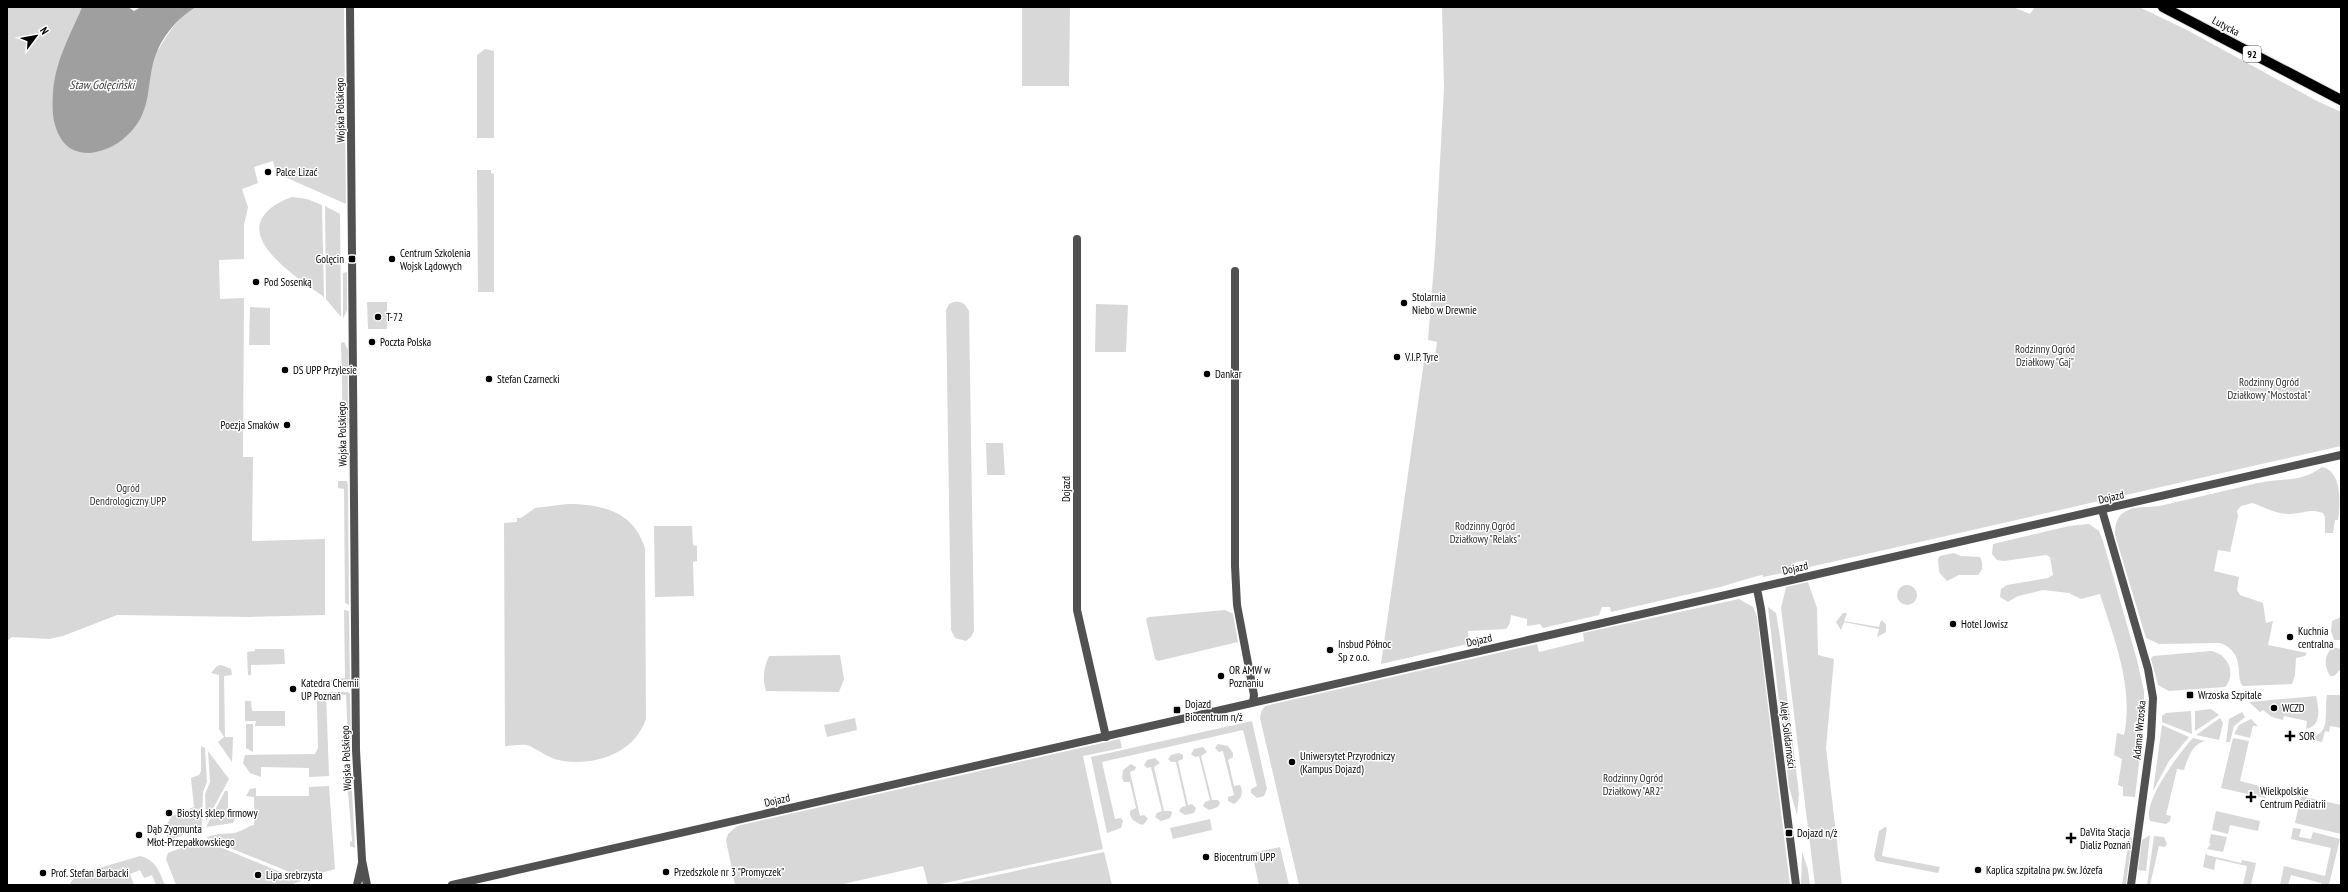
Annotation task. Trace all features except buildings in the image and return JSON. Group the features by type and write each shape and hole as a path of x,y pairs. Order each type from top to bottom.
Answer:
{"main road":[{"name":"Lutycka","path":"2163,7 2341,100"}],"street":[{"name":"Wojska Polskiego","path":"350,7 355,686 362,860 367,885"},
{"name":"Dojazd","path":"1077,238 1077,610 1106,737"},
{"path":"1235,271 1235,566 1237,605 1254,695 1253,702"},
{"name":"Dojazd","path":"452,885 2341,455"},
{"name":"Adama Wrzoska","path":"2102,510 2145,656 2153,698 2152,730 2131,885"},
{"name":"Aleje Solidarności","path":"1757,589 1761,609 1796,885"},
{"name":"Wojska Polskiego","path":"357,885 362,860"}],"green space":[{"name":"Ogród Dendrologiczny UPP","path":"7,7 82,7 77,19 158,50 170,31 189,11 196,7 344,7 346,204 276,173 273,161 254,167 258,183 242,189 248,207 244,225 244,259 219,260 220,299 244,298 243,457 253,457 252,541 325,539 325,615 249,617 117,615 63,636 49,639 12,637 7,641"},
{"path":"1022,7 1070,7 1069,86 1022,86"},
{"path":"1442,7 2013,7 2030,14 2035,7 2139,7 2185,29 2317,101 2341,112 2341,446 1805,568 1806,561 1796,562 1788,572 1763,577 1763,575 1757,576 1720,587 1611,612 1610,607 1602,607 1599,615 1543,628 1540,624 1527,626 1527,619 1511,615 1510,623 1506,629 1468,631 1468,644 1381,664 1425,354 1435,356 1437,342 1428,340 1435,253 1444,88"},
{"path":"485,49 494,51 494,138 477,138 477,55"},
{"path":"477,170 491,170 491,173 494,174 494,292 478,292"},
{"path":"292,197 307,199 322,205 324,297 280,263 269,252 262,240 259,229 262,218 275,205"},
{"path":"325,206 340,214 341,317 326,299"},
{"path":"347,272 347,310 343,319 343,273"},
{"path":"367,302 387,302 387,329 368,329"},
{"path":"954,302 963,304 969,311 974,631 971,637 966,641 955,638 951,630 946,310 949,304"},
{"path":"1096,304 1128,305 1126,352 1095,352"},
{"path":"250,307 270,308 270,345 249,345"},
{"path":"344,342 348,350 348,428 343,430 341,343"},
{"path":"986,443 1003,443 1005,475 987,475"},
{"path":"2322,467 2329,470 2334,475 2339,489 2338,520 2335,520 2333,533 2325,533 2325,517 2323,513 2313,511 2284,514 2252,503 2241,506 2237,511 2238,516 2230,552 2218,550 2214,571 2239,577 2237,590 2240,595 2263,603 2266,623 2273,621 2268,645 2307,653 2305,656 2296,658 2295,675 2292,684 2243,686 2239,677 2237,659 2234,653 2228,647 2220,643 2159,644 2146,638 2115,535 2116,523 2123,513 2132,509 2159,506 2267,481 2298,478 2306,476"},
{"path":"338,481 347,481 348,485 349,605 345,603 344,489 338,488"},
{"path":"581,504 605,508 616,513 634,526 645,549 646,719 641,730 624,748 601,759 576,762 554,759 527,745 505,746 504,523 517,522 517,518 521,518 535,508"},
{"path":"2089,524 2099,531 2103,541 2137,660 2144,691 2144,721 2135,797 2123,796 2123,787 2118,785 2122,759 2114,755 2117,733 2124,735 2126,699 2121,663 2100,594 2081,599 2069,593 2043,590 2018,596 2008,602 2000,597 2001,589 2007,585 2048,578 2053,575 2050,557 2046,555 2004,561 1997,560 1992,554 1993,544 2069,526"},
{"path":"654,526 692,526 693,545 697,546 697,561 693,562 694,596 655,597"},
{"path":"1954,553 1961,556 1980,557 1982,566 1980,573 1978,575 1959,575 1947,581 1939,572 1938,559 1940,556"},
{"path":"1808,582 1817,608 1818,655 1834,659 1826,748 1842,885 1815,885 1781,608 1786,587"},
{"path":"1907,585 1914,588 1917,595 1914,602 1907,605 1900,602 1897,595 1900,588"},
{"name":"Rodzinny Ogród Działkowy \"AR2\"","path":"1739,599 1753,607 1757,617 1790,885 1299,885 1260,718 1261,712 1265,706 1537,644 1539,652 1584,641 1583,633"},
{"path":"1768,607 1776,613 1780,637 1799,794 1797,815 1789,787"},
{"path":"344,610 349,611 350,680 346,683 329,683 329,680 345,678"},
{"path":"1225,610 1233,614 1238,642 1158,661 1155,659 1146,619 1149,617"},
{"path":"1843,613 1847,613 1844,621 1879,627 1881,620 1886,624 1886,632 1877,637 1879,629 1844,622 1841,630 1836,622"},
{"path":"2341,617 2341,640 2334,640 2331,631 2332,621"},
{"path":"2332,647 2341,649 2341,669 2334,676 2330,676 2326,665 2326,658"},
{"path":"255,649 284,649 285,664 251,665 251,675 248,675 247,652 255,651"},
{"path":"2211,651 2222,656 2229,665 2229,682 2225,687 2169,691 2158,685 2151,659 2153,656"},
{"path":"840,655 844,679 839,692 766,691 764,673 769,656"},
{"path":"221,665 231,669 232,675 224,676 225,737 233,737 232,762 218,742 224,737 219,729 219,675 211,673 217,666"},
{"path":"323,692 326,692 329,776 309,777 309,768 261,767 261,777 250,773 243,763 245,755 315,754 318,748 317,698 322,697"},
{"path":"329,692 348,692 350,694 351,743 348,742 346,695 329,694"},
{"path":"2327,695 2341,695 2341,728 2330,726 2329,732 2325,731 2322,742 2304,738 2313,737 2320,733 2323,729 2326,716"},
{"path":"2316,696 2318,706 2317,720 2315,724 2306,729 2307,721 2284,716 2283,720 2272,717 2263,710 2260,712 2249,702"},
{"path":"245,701 251,701 252,711 285,711 285,726 255,726 256,721 245,721"},
{"path":"2211,709 2219,715 2195,731 2195,711"},
{"path":"2191,711 2192,734 2162,722 2162,716 2166,713"},
{"path":"2242,712 2245,717 2234,726 2230,742 2226,742 2229,719"},
{"path":"855,718 857,730 827,737 824,725"},
{"path":"2220,718 2223,723 2219,740 2196,735"},
{"path":"2251,719 2258,726 2253,726 2250,738 2234,734 2239,725"},
{"path":"1252,721 1267,789 1264,796 1257,798 1251,793 1251,789 1257,786 1243,730 1102,762 1115,819 1121,818 1123,821 1121,828 1107,833 1091,757"},
{"path":"246,724 253,724 253,752 246,748"},
{"path":"2162,725 2189,737 2169,761 2153,791"},
{"path":"2193,738 2205,741 2194,748 2189,756 2184,770 2177,769 2166,815 2171,816 2170,821 2166,824 2150,821 2149,813 2157,790 2172,765"},
{"path":"2233,738 2249,741 2240,781 2268,788 2265,798 2221,788"},
{"path":"1120,739 1122,748 1083,756 1103,849 936,885 928,885 923,866 839,885 735,885 726,840 728,834 737,826"},
{"path":"1218,744 1228,746 1233,753 1233,757 1228,760 1234,786 1240,785 1242,790 1240,798 1234,804 1228,801 1228,797 1234,795 1223,751 1219,752 1215,748"},
{"path":"201,746 205,748 207,782 203,792 202,829 168,840 165,827 172,816 194,807 191,778 199,775 201,771"},
{"path":"1203,747 1207,752 1201,756 1212,800 1218,800 1220,803 1218,807 1209,810 1203,806 1205,802 1210,800 1199,756 1195,757 1191,754 1194,749"},
{"path":"208,751 229,779 206,822 205,794 210,782"},
{"path":"1179,753 1183,755 1183,759 1178,761 1188,805 1192,804 1196,808 1194,813 1185,815 1179,811 1182,807 1186,806 1176,762 1171,762 1168,759 1171,755"},
{"path":"1155,758 1160,763 1154,767 1164,811 1171,811 1172,813 1170,818 1161,821 1155,817 1157,813 1162,811 1151,767 1147,768 1144,765 1147,760"},
{"path":"1131,764 1136,767 1135,770 1130,772 1140,816 1144,815 1148,819 1143,825 1136,822 1130,814 1130,811 1136,808 1130,782 1124,782 1122,778 1123,770"},
{"path":"329,786 335,869 304,878 206,838 236,832 254,825 254,797 246,796 250,789 256,788 256,796 309,796 309,787"},
{"path":"344,786 351,788 352,791 355,848 350,846 350,842 352,841 348,788"},
{"path":"225,791 228,791 228,815 237,815 233,823 206,827"},
{"path":"2301,796 2341,805 2341,834 2295,823"},
{"path":"2216,811 2260,821 2258,831 2230,825 2228,834 2212,830"},
{"path":"1210,819 1212,830 1173,839 1170,828"},
{"path":"1885,827 1887,828 1882,856 1940,867 1938,873 1876,861 1874,856 1879,831"},
{"path":"2293,828 2301,829 2299,837 2311,839 2313,832 2340,839 2329,885 2321,885 2321,883 2291,875 2288,885 2280,885 2284,866 2325,876 2331,848 2291,839"},
{"path":"2130,833 2132,840 2126,885 2122,885"},
{"path":"2211,834 2227,837 2223,852 2207,849 2211,844 2209,843"},
{"path":"2150,835 2146,871 2138,870 2142,840"},
{"path":"2154,836 2164,837 2167,844 2165,847 2159,846 2150,885 2147,885"},
{"path":"203,840 302,881 289,885 176,885 166,859 168,853"},
{"path":"1280,847 1289,885 1259,885 1252,853"},
{"path":"1802,851 1808,870 1810,885 1801,885"},
{"path":"1104,852 1112,885 950,885"},
{"path":"2206,852 2207,855 2241,863 2242,860 2256,863 2251,885 2243,885 2247,866 2216,859 2214,870 2203,867"},
{"path":"140,856 150,860 153,863 159,871 165,885 156,885 152,875 144,878 140,870 130,874 134,885 69,885 76,875"}],"water":[{"name":"Staw Golęciński","path":"82,7 128,7 134,11 141,7 196,7 184,15 174,25 158,49 151,74 145,108 133,129 115,145 107,149 89,153 72,149 62,141 55,126 53,110 54,81 60,59"}],"place":[{"name":"Palce Lizać","path":"268,172"},
{"name":"Golęcin","path":"352,259"},
{"name":"Centrum Szkolenia Wojsk Lądowych","path":"392,259"},
{"name":"Pod Sosenką","path":"256,282"},
{"name":"Stolarnia Niebo w Drewnie","path":"1404,303"},
{"name":"T-72","path":"378,317"},
{"name":"Poczta Polska","path":"372,342"},
{"name":"V.I.P. Tyre","path":"1397,357"},
{"name":"DS UPP Przylesie","path":"285,370"},
{"name":"Dankar","path":"1207,374"},
{"name":"Stefan Czarnecki","path":"489,379"},
{"name":"Poezja Smaków","path":"287,425"},
{"name":"Hotel Jowisz","path":"1953,624"},
{"name":"Kuchnia centralna","path":"2290,637"},
{"name":"Insbud Północ Sp z o.o.","path":"1330,650"},
{"name":"OR AMW w Poznaniu","path":"1221,676"},
{"name":"Katedra Chemii UP Poznań","path":"293,689"},
{"name":"Wrzoska Szpitale","path":"2190,695"},
{"name":"WCZD","path":"2274,708"},
{"name":"Dojazd Biocentrum n/ż","path":"1177,710"},
{"name":"SOR","path":"2290,736"},
{"name":"Uniwersytet Przyrodniczy (Kampus Dojazd)","path":"1292,762"},
{"name":"Wielkpolskie Centrum Pediatrii","path":"2251,797"},
{"name":"Biostyl sklep firmowy","path":"169,813"},
{"name":"Dojazd n/ż","path":"1789,833"},
{"name":"Dąb Zygmunta Młot-Przepałkowskiego","path":"139,835"},
{"name":"DaVita Stacja Dializ Poznań","path":"2071,838"},
{"name":"Biocentrum UPP","path":"1206,857"},
{"name":"Kaplica szpitalna pw. św. Józefa","path":"1978,870"},
{"name":"Przedszkole nr 3 \"Promyczek\"","path":"666,872"},
{"name":"Prof. Stefan Barbacki","path":"43,873"},
{"name":"Lipa srebrzysta","path":"258,875"}],"park label":[{"name":"Rodzinny Ogród Działkowy \"Gaj\"","path":"2045,355"},
{"name":"Rodzinny Ogród Działkowy \"Mostostal\"","path":"2269,388"},
{"name":"Rodzinny Ogród Działkowy \"Relaks\"","path":"1485,532"}]}
